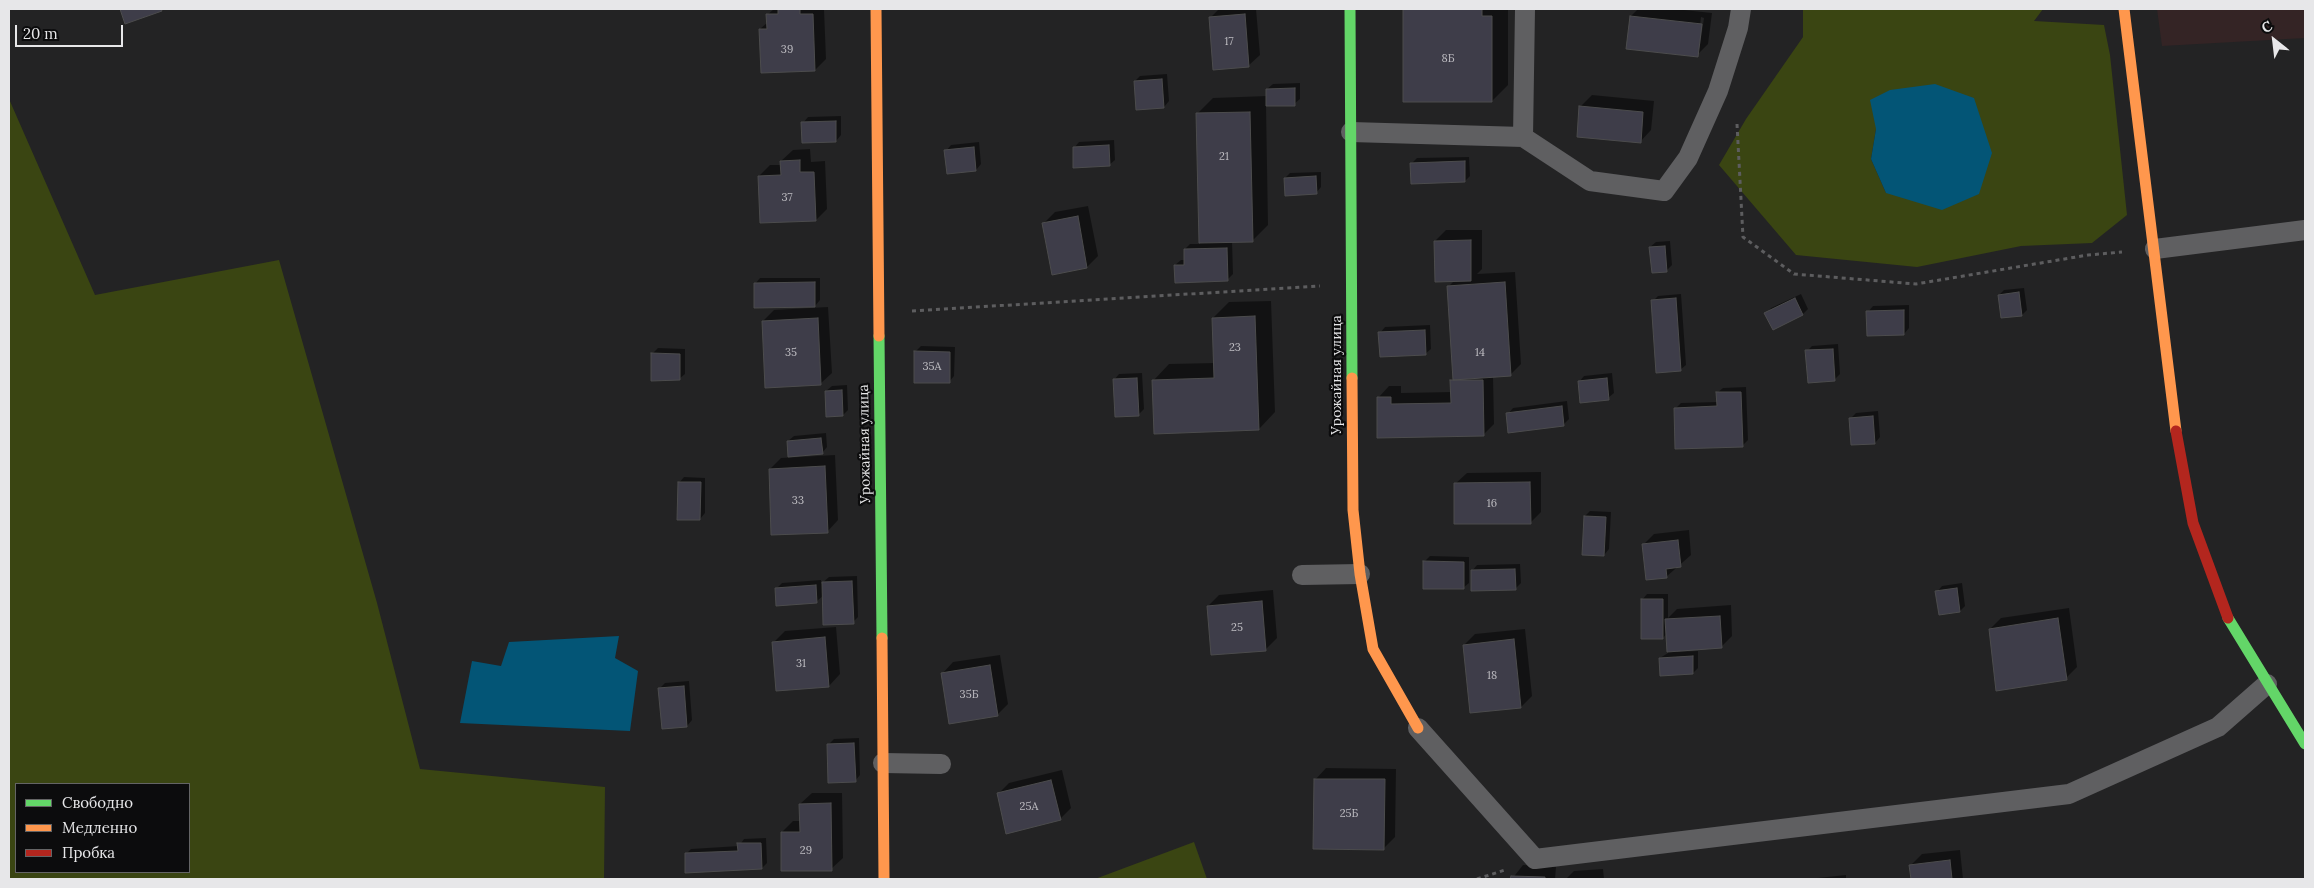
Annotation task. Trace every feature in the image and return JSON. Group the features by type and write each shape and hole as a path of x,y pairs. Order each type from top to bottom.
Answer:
{"street":[{"name":"Урожайная улица","path":"876,9 884,879"},
{"name":"Урожайная улица","path":"1350,9 1353,510 1360,574 1372,650 1418,728"},
{"path":"2124,9 2134,100 2155,249 2178,451 2193,523 2229,621 2305,744"}],"lane":[{"path":"1523,137 1525,9"},
{"path":"1351,132 1523,137 1590,181 1664,191 1688,158 1718,91 1738,28 1741,9"},
{"path":"2155,249 2305,230"},
{"path":"1302,575 1360,574"},
{"path":"1418,728 1535,859 2070,794 2218,727 2267,684"},
{"path":"883,763 941,764"}],"path":[{"path":"1718,91 1736,113 1743,237 1794,274 1916,284 2088,256 2155,249"},
{"path":"903,311 1352,284"}],"shaded area":[{"path":"2157,9 2305,9 2305,38 2162,46"}],"green space":[{"path":"1803,9 2043,9 2034,21 2104,25 2110,55 2127,215 2092,243 2021,246 1917,267 1796,255 1719,165 1746,119 1803,37","holes":["1876,129 1886,193 1871,159"]},
{"path":"9,99 95,295 279,260 377,603 420,769 605,787 604,879 9,879"},
{"path":"1194,842 1207,879 1095,879"}],"water":[{"path":"1935,84 1974,98 1992,153 1979,194 1942,210 1886,193 1871,159 1876,129 1870,100 1890,90"},
{"path":"619,636 615,658 638,671 630,731 460,723 472,661 501,666 509,642"}],"building":[{"path":"120,9 161,9 162,11 125,24"},
{"path":"778,9 800,9 800,14 813,14 815,71 761,73 759,29 767,29 766,14 778,14"},
{"path":"1403,9 1482,9 1482,16 1492,16 1492,102 1403,102"},
{"path":"1245,14 1249,67 1213,70 1209,17"},
{"path":"1630,16 1702,24 1698,57 1626,49"},
{"path":"1162,79 1164,108 1136,110 1134,81"},
{"path":"1295,88 1295,106 1266,106 1266,89"},
{"path":"1579,106 1643,112 1641,143 1577,137"},
{"path":"1250,112 1253,242 1199,243 1196,113"},
{"path":"836,121 836,142 802,143 801,122"},
{"path":"1109,145 1110,166 1073,168 1073,147"},
{"path":"974,147 976,171 947,174 944,150"},
{"path":"800,160 800,172 814,172 816,221 760,223 758,176 781,175 780,161"},
{"path":"1465,161 1465,182 1411,184 1410,163"},
{"path":"1316,176 1317,194 1285,196 1284,178"},
{"path":"1078,216 1087,268 1052,275 1042,223"},
{"path":"1471,240 1471,281 1435,282 1434,241"},
{"path":"1665,246 1667,272 1652,273 1649,247"},
{"path":"1227,248 1228,281 1175,283 1174,265 1184,265 1184,249"},
{"path":"815,282 815,307 754,308 754,283"},
{"path":"1505,282 1511,376 1453,380 1447,286"},
{"path":"2019,292 2022,316 2001,318 1998,295"},
{"path":"1676,298 1681,371 1656,373 1651,300"},
{"path":"1795,298 1803,315 1773,330 1764,313"},
{"path":"1904,310 1904,335 1867,336 1866,311"},
{"path":"1255,316 1259,430 1154,434 1152,380 1214,378 1212,318"},
{"path":"818,318 821,385 765,388 762,321"},
{"path":"1425,330 1426,355 1380,357 1378,332"},
{"path":"1833,349 1835,381 1808,383 1805,350"},
{"path":"914,351 950,352 950,383 914,383"},
{"path":"651,353 680,354 680,380 651,381"},
{"path":"1137,378 1139,416 1115,417 1113,379"},
{"path":"1607,378 1609,400 1580,403 1578,381"},
{"path":"1450,380 1483,380 1484,436 1377,438 1377,397 1391,397 1391,404 1451,403"},
{"path":"842,390 843,416 826,417 825,391"},
{"path":"1716,392 1741,392 1743,447 1675,449 1674,408 1717,406"},
{"path":"1562,406 1564,426 1508,433 1506,413"},
{"path":"1873,416 1875,444 1851,445 1849,418"},
{"path":"821,438 823,454 788,457 787,441"},
{"path":"825,466 828,533 771,535 769,469"},
{"path":"678,482 701,482 700,520 677,520"},
{"path":"1530,482 1531,524 1454,524 1454,483"},
{"path":"1584,516 1606,517 1604,556 1582,555"},
{"path":"1678,540 1681,567 1666,569 1667,578 1646,580 1642,544"},
{"path":"1423,561 1464,562 1464,589 1423,589"},
{"path":"1515,569 1516,590 1471,591 1471,570"},
{"path":"852,581 854,624 823,625 822,582"},
{"path":"816,585 817,603 776,606 775,588"},
{"path":"1957,588 1960,612 1939,615 1935,591"},
{"path":"1641,599 1663,599 1663,639 1641,639"},
{"path":"1262,601 1266,651 1211,655 1207,606"},
{"path":"1720,616 1722,648 1667,652 1665,619"},
{"path":"2058,618 2067,680 1996,691 1989,629"},
{"path":"825,637 829,687 776,691 772,642"},
{"path":"1514,639 1521,708 1470,713 1463,645"},
{"path":"1693,656 1693,674 1660,676 1659,658"},
{"path":"990,665 998,716 949,724 941,673"},
{"path":"684,686 687,727 662,729 658,688"},
{"path":"854,743 856,782 828,783 827,744"},
{"path":"1314,779 1385,779 1384,850 1313,849"},
{"path":"1051,780 1061,820 1006,834 997,793"},
{"path":"831,803 832,871 781,871 781,832 800,832 799,804"},
{"path":"737,843 761,843 762,869 685,873 685,853 738,851"},
{"path":"1950,860 1952,879 1911,879 1909,865"},
{"path":"1511,876 1545,877 1545,879 1510,879"}],"traffic: fast":[{"path":"1350,9 1352,378"},
{"path":"879,336 882,638"},
{"path":"2228,618 2305,744"}],"traffic: slow":[{"path":"876,9 879,336"},
{"path":"2124,9 2176,431"},
{"path":"1352,378 1353,510 1360,574 1373,649 1418,728"},
{"path":"882,638 884,879"}],"traffic: jam":[{"path":"2176,431 2193,523 2228,618"}]}
